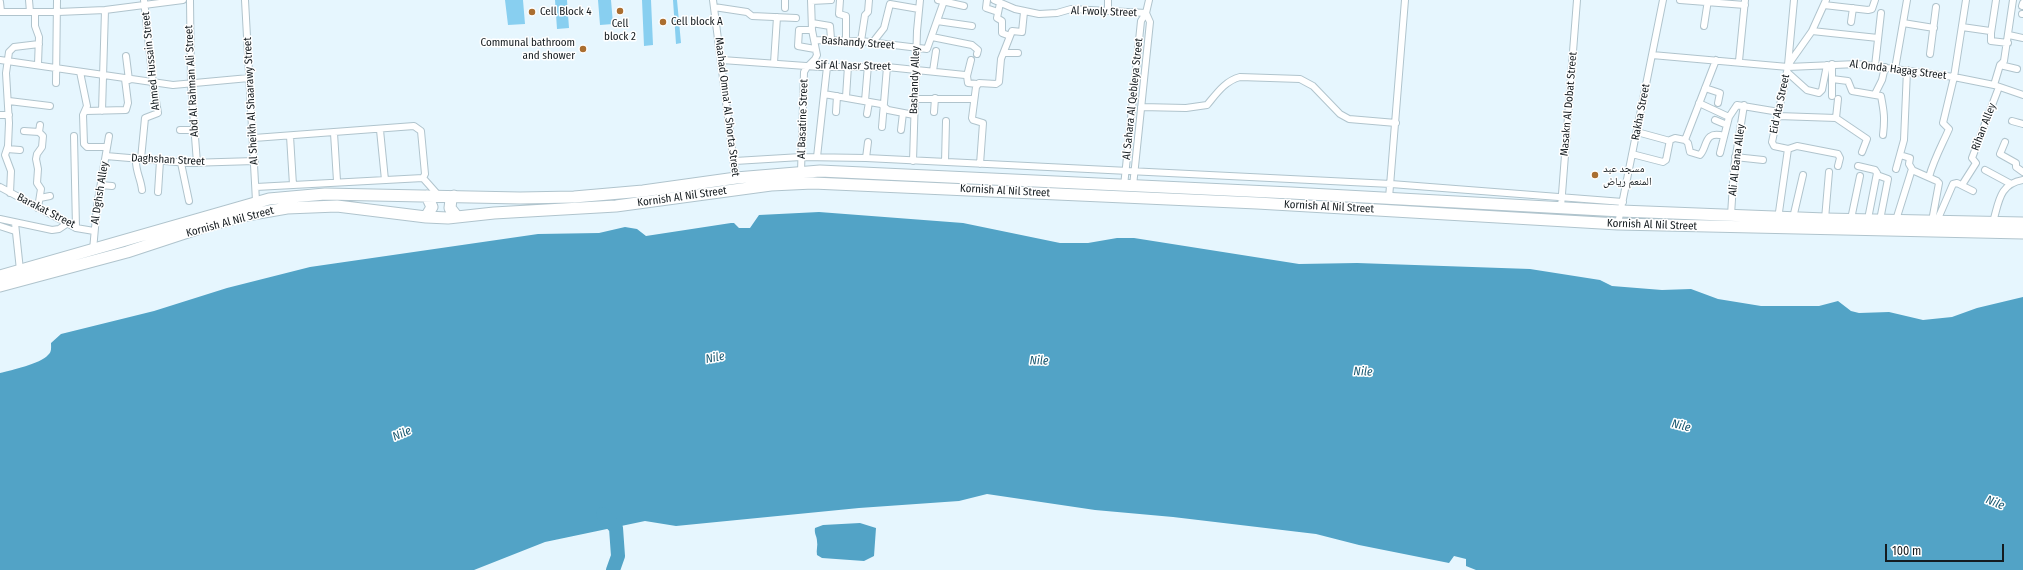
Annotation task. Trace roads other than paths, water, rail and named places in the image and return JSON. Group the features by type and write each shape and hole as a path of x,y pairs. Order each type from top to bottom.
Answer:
{"highway":[{"name":"Kornish Al Nil Street","path":"0,276 256,201 325,194 547,198 643,191 736,178 801,172 833,171 1508,204 1562,202 1731,216 2023,222"},
{"name":"Kornish Al Nil Street","path":"0,286 127,252 206,226 273,210 304,206 337,206 426,217 457,217 494,213 616,206 792,183 835,183 1507,216 1618,224 1777,229 2023,233"},
{"path":"426,217 432,207 427,196"},
{"path":"454,196 451,200 450,208 457,217"},
{"path":"1507,216 1508,204"}],"street":[{"path":"29,0 35,26 39,35 38,64"},
{"path":"56,83 57,0"},
{"path":"0,2 1,12 58,12 105,10 145,3 183,0"},
{"name":"Abd Al Rahman Ali Street","path":"190,0 191,84 197,163"},
{"name":"Al Sheikh Al Shaarawy Street","path":"245,0 254,138 256,201"},
{"name":"Maahad Omna' Al Shorta Street","path":"713,0 735,161 737,189"},
{"path":"785,0 785,8"},
{"path":"831,0 811,0 812,27 816,49 798,46 799,30 812,27 830,26 831,39"},
{"path":"840,0 839,14 846,16 846,40"},
{"path":"861,41 865,15 868,12 868,0"},
{"path":"906,7 907,0"},
{"name":"Bashandy Alley","path":"913,161 916,48 920,0"},
{"path":"987,0 986,8 998,12"},
{"path":"1108,0 1108,11"},
{"name":"Al Sahara Al Qebleya Street","path":"1129,186 1125,171 1141,21 1146,14 1149,0"},
{"path":"1389,198 1405,0"},
{"name":"Masakn Al Dobat Street","path":"1562,202 1577,0"},
{"name":"Rakha Street","path":"1618,224 1663,0"},
{"path":"1680,0 1745,2 1739,61"},
{"path":"1794,0 1788,68 1806,90 1819,93 1822,90 1830,65"},
{"path":"1825,3 1868,10 1873,7 1875,0"},
{"path":"1895,69 1907,0"},
{"path":"1948,127 1944,123 1954,77 1966,0"},
{"path":"1996,0 1991,41 2008,43"},
{"path":"1997,86 2000,65 2004,61 2008,43 2013,0"},
{"path":"964,6 952,2 941,1 932,37 972,45 978,50 977,54"},
{"path":"1704,26 1708,1"},
{"path":"1001,2 997,19 1002,21 1002,33 1010,36"},
{"name":"Al Fwoly Street","path":"1001,2 1024,12 1048,14 1071,9 1146,14"},
{"name":"Ahmed Hussain Street","path":"138,159 145,118 158,113 153,83 145,3"},
{"name":"Eid Ata Street","path":"1777,229 1788,149 1772,144 1778,114 1788,68 1812,31 1825,3"},
{"path":"873,42 884,28 889,5 919,9"},
{"path":"714,7 747,12 752,16 796,18"},
{"path":"1930,54 1936,7"},
{"path":"1851,22 1853,8"},
{"path":"102,111 105,10"},
{"path":"971,60 968,83 996,84 999,82 1000,65 1010,36 1012,31 1022,32 1024,12"},
{"path":"1875,66 1881,13"},
{"name":"Al Sahara Al Qebleya Street","path":"1129,186 1135,171 1150,22 1146,14"},
{"path":"774,63 777,17"},
{"path":"937,20 972,26"},
{"path":"1903,23 1934,28"},
{"path":"1962,27 1991,33"},
{"path":"1812,31 1878,38"},
{"path":"2009,35 2023,38"},
{"name":"Bashandy Street","path":"814,40 831,39 861,41 926,49 932,37"},
{"path":"10,193 11,171 5,155 7,149 9,115 6,73 7,60 9,52 14,47 39,44"},
{"name":"Al Basatine Street","path":"801,172 804,72 816,57 816,49"},
{"path":"933,71 936,51"},
{"path":"1004,53 1018,53"},
{"name":"Al Omda Hagag Street","path":"1652,55 1739,61 1788,68 1846,63 1885,67 1954,77 1997,86 2023,95"},
{"path":"86,111 127,109 126,56"},
{"path":"0,60 38,64 103,76 153,83 191,84 249,78"},
{"name":"Sif Al Nasr Street","path":"722,60 827,67 868,65 887,66 968,76"},
{"path":"1716,60 1685,140 1690,156 1701,154 1707,140 1716,134 1724,136"},
{"path":"867,114 868,65"},
{"path":"1830,65 1832,96"},
{"path":"2000,65 2017,70"},
{"path":"846,98 848,66"},
{"path":"882,127 887,66"},
{"path":"817,158 827,67"},
{"path":"1875,94 1882,80 1885,67"},
{"path":"1896,169 1904,140 1907,70"},
{"path":"80,72 87,105 86,111 83,115 84,144 87,147 107,147"},
{"path":"1141,107 1186,108 1207,105 1218,91 1232,80 1240,77 1300,79 1313,86 1340,114 1349,119 1396,123"},
{"path":"1832,79 1848,81 1852,91 1882,96 1882,105 1885,114 1883,135"},
{"path":"978,84 974,99 972,119 983,123 980,164"},
{"name":"Rihan Alley","path":"1934,221 1953,184 1957,183 1962,185 1976,163 1972,157 1997,86"},
{"path":"1705,88 1720,93 1718,103"},
{"path":"824,94 867,101 884,105 888,110 914,115"},
{"path":"836,112 837,96"},
{"path":"915,98 974,99"},
{"path":"934,112 935,98"},
{"path":"1836,118 1838,99"},
{"path":"9,101 50,106"},
{"path":"1699,102 1729,117"},
{"path":"1720,153 1729,117 1741,105 1778,114 1836,118 1867,139 1862,152"},
{"name":"Ali Al Bana Alley","path":"1731,216 1735,157 1741,105"},
{"path":"901,130 903,113"},
{"path":"0,115 9,115"},
{"path":"1715,120 1727,125"},
{"path":"945,162 946,121"},
{"path":"1929,177 1934,158 1940,152 1948,127 1952,121"},
{"path":"2012,121 2023,124"},
{"path":"254,138 380,130 414,126 418,128 421,135 426,174 423,178"},
{"path":"24,131 39,129 43,136 42,147 37,154 36,159 38,168 37,183 41,189 38,208"},
{"path":"180,130 195,130"},
{"path":"380,130 385,180"},
{"path":"1637,132 1670,141"},
{"path":"334,133 337,182"},
{"path":"74,136 76,228"},
{"name":"Al Dghsh Alley","path":"93,250 94,231 109,136"},
{"path":"290,136 293,185"},
{"path":"1632,154 1664,162 1670,141 1675,138 1685,140"},
{"path":"866,158 868,142"},
{"path":"2005,142 2000,154 2016,163 2016,167 2023,172"},
{"path":"1788,149 1797,146 1838,154 1840,158 1838,166"},
{"path":"7,149 20,150"},
{"path":"1896,220 1912,170 1909,164 1910,158 1900,155"},
{"name":"Daghshan Street","path":"106,156 181,163 255,161"},
{"path":"735,161 801,157 866,158 1135,171 1391,184 1562,202"},
{"path":"1735,157 1763,160"},
{"path":"138,159 135,164 140,177 142,190"},
{"path":"158,192 160,161"},
{"path":"181,163 189,201"},
{"path":"1858,166 1875,170 1877,175 1868,219"},
{"path":"1912,170 1937,180 1939,185 1934,221"},
{"path":"1985,170 2011,184"},
{"path":"1824,219 1829,172"},
{"path":"1793,218 1803,175"},
{"path":"1877,175 1888,179 1880,220"},
{"path":"1851,219 1860,176"},
{"path":"256,187 423,178"},
{"path":"423,178 431,189 440,196"},
{"path":"1993,222 2000,194 2011,184 2023,180"},
{"path":"101,185 112,186"},
{"path":"1962,185 1973,191"},
{"name":"Barakat Street","path":"0,187 76,228 94,231"},
{"path":"40,198 50,196"},
{"path":"0,219 55,231 68,223"},
{"path":"15,223 20,270"},
{"path":"0,226 15,231"}],"water":[{"name":"Nile","path":"819,212 963,223 1060,243 1088,243 1117,238 1134,238 1299,264 1357,263 1530,269 1600,280 1612,286 1662,290 1691,289 1718,299 1761,306 1819,306 1838,301 1851,311 1859,313 1889,312 1923,320 1952,317 1977,308 2023,297 2023,570 1476,570 1466,566 1466,559 1454,556 1449,563 1359,545 1316,534 1173,517 1095,510 987,494 959,501 859,508 676,526 645,521 545,542 474,570 0,570 0,373 26,366 44,358 50,352 51,343 61,334 154,311 227,288 310,267 538,234 599,233 625,227 637,229 646,236 731,223 734,223 739,228 750,228 759,215"},
{"path":"860,523 876,528 874,556 864,561 822,558 817,555 817,538 815,528 823,525"}],"waterway":[{"path":"603,514 616,528 618,556 613,570"}],"place":[{"name":"Cell block 2","path":"620,11"},
{"name":"Cell Block 4","path":"532,12"},
{"name":"Cell block A","path":"663,22"},
{"name":"Communal bathroom and shower","path":"583,49"},
{"name":"مسجد عبد المنعم رياض","path":"1595,175"}]}
